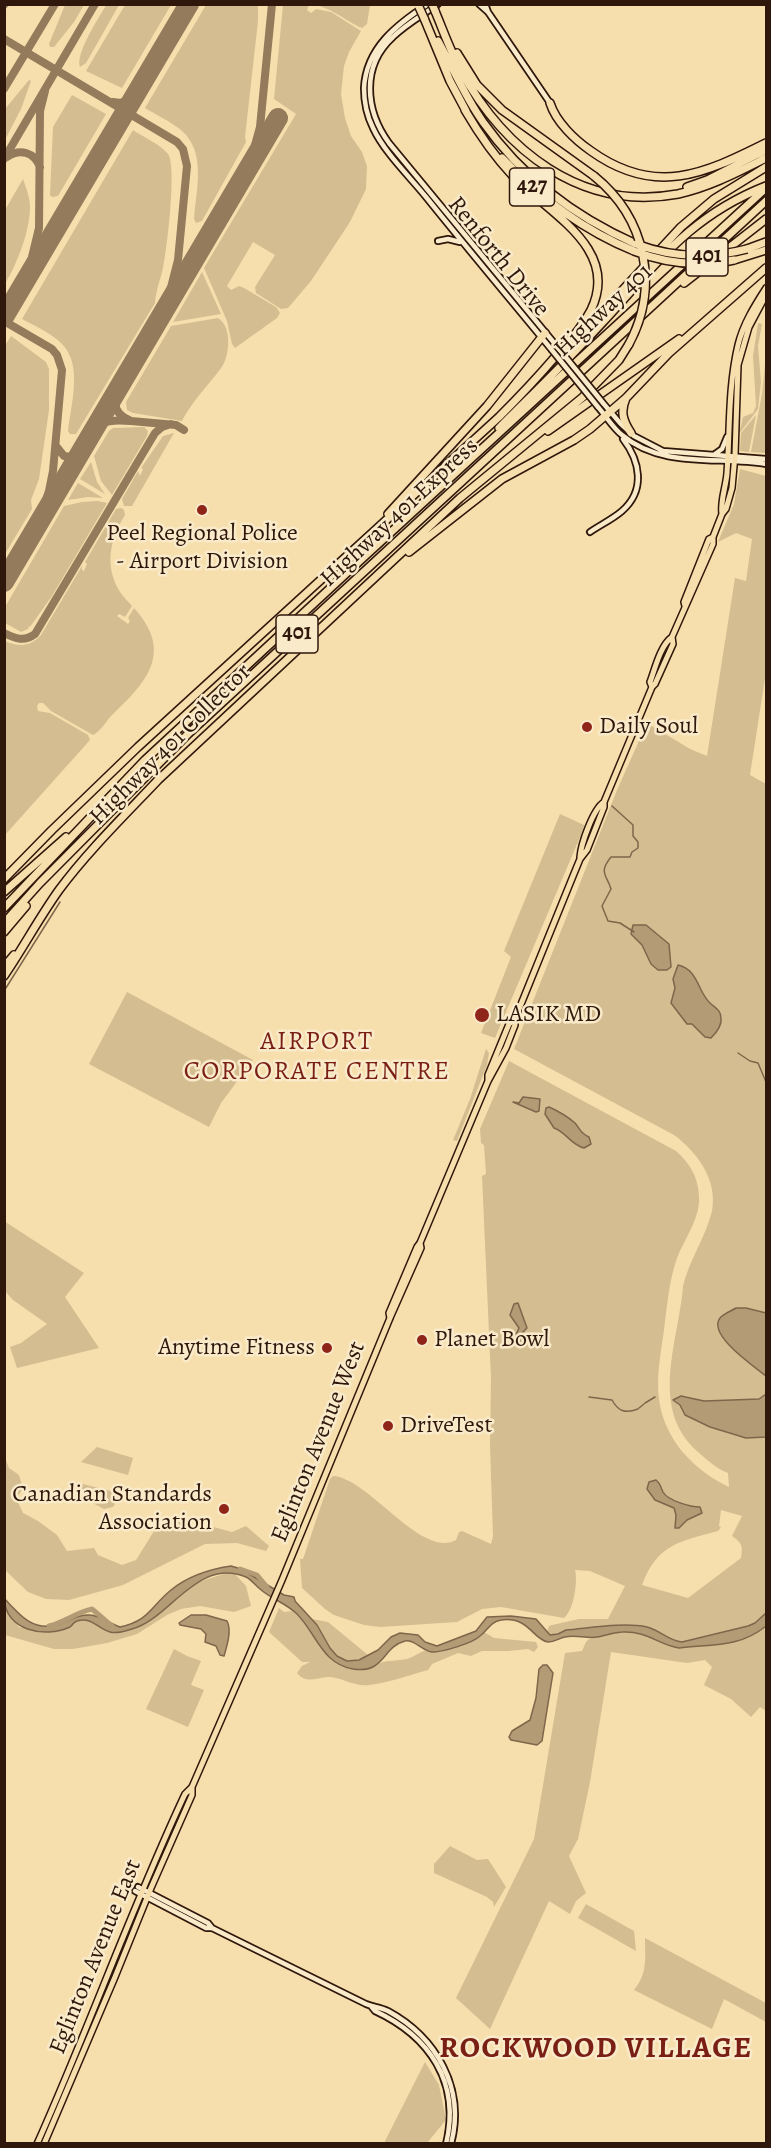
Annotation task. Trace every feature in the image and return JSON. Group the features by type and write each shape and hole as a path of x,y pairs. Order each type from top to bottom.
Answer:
{"highway":[{"name":"427","path":"419,6 450,81 465,110 503,158 544,198 584,226 661,260 707,264 734,260 766,250"},
{"name":"427","path":"435,7 456,61 495,121 524,151 547,169 569,181 603,192 652,197 695,189 766,158"},
{"path":"424,20 483,122 534,180 580,215 635,248 686,256 717,255 747,249 766,242"},
{"path":"439,21 469,74 494,103 594,176 622,205 634,226 642,250 646,274 645,298 639,322 619,360 583,397 497,467"},
{"path":"550,103 567,130 584,146 615,165 646,175 676,177 702,172 718,167 766,141"},
{"path":"465,110 483,140 501,163 585,243 597,271 596,295 586,319 520,396"},
{"path":"629,195 691,186 766,150"},
{"path":"520,396 571,346 681,227 714,199 766,166"},
{"path":"466,463 584,342 678,240 713,212 766,187"},
{"name":"Highway 401","path":"466,463 766,187"},
{"name":"Highway 401","path":"646,312 766,201"},
{"path":"646,312 766,219"},
{"path":"380,573 491,487 523,466 582,435 626,398 669,353 766,268"},
{"path":"497,467 671,345 721,307"},
{"name":"Highway 401 Express","path":"4,923 188,734 646,312"},
{"path":"352,552 474,421 543,335"},
{"name":"Highway 401 Collector","path":"4,879 138,747 520,396"},
{"path":"626,398 622,417 631,433"},
{"name":"Highway 401 Express","path":"4,908 145,760 466,463"},
{"name":"Highway 401 Collector","path":"4,976 60,890 116,824 199,740 497,467"},
{"path":"4,892 57,843 78,829"},
{"path":"4,932 49,880 56,868"},
{"path":"4,967 24,942"}],"main road":[{"name":"Renforth Drive","path":"428,4 399,24 376,50 364,87 366,108 377,136 601,405 631,433 663,451 705,453 715,457 766,459"},
{"path":"479,4 488,12"},
{"path":"485,4 488,12 550,103"},
{"name":"Renforth Drive","path":"435,7 393,36 380,52 370,80 372,110 376,123 389,143 543,335"},
{"path":"438,241 452,239 463,242"},
{"name":"Eglinton Avenue West","path":"282,1580 421,1248 420,1243 488,1081 488,1075 509,1024 515,1019 580,859 581,848 590,826 599,805 604,802 652,687 650,682 667,641 672,638 709,539 713,537 726,509 732,488 732,418 738,344 744,325 766,288"},
{"name":"Eglinton Avenue West","path":"733,404 743,344 766,296"},
{"name":"Renforth Drive","path":"608,413 620,434 636,446 655,454 705,460 715,457"},
{"name":"Eglinton Avenue West","path":"731,458 728,435 732,418"},
{"path":"590,532 622,511 633,497 637,487 639,470 635,456 620,434"},
{"path":"715,457 722,449 728,435"},
{"name":"Renforth Drive","path":"731,458 766,464"},
{"name":"Eglinton Avenue East","path":"37,2144 112,1969 139,1890 185,1794 192,1787 282,1580"},
{"name":"Eglinton Avenue East","path":"44,2144 192,1796 192,1787"},
{"path":"139,1890 196,1916 212,1928 371,2006 375,2011 412,2033 426,2047 436,2062 447,2088 450,2119 446,2144"},
{"path":"371,2006 377,2006 410,2025 429,2043 441,2060 449,2078 454,2099 456,2120 452,2144"}],"shaded area":[{"path":"107,4 119,5 86,63 80,67 79,61 84,45"},
{"path":"65,5 84,5 54,47 50,47 49,44"},
{"path":"125,5 171,5 122,88 86,71"},
{"path":"206,5 258,5 258,21 246,142 202,221 196,223 194,219 198,172 194,149 181,130 145,108"},
{"path":"283,5 309,5 307,10 311,13 316,9 331,12 361,31 344,66 341,94 351,136 362,152 367,166 366,189 350,222 311,281 288,308 281,309 256,293 255,287 275,255 253,242 227,286 231,290 239,286 244,288 276,307 280,313 277,318 235,348 227,321 204,268 296,114 274,99"},
{"path":"316,5 370,5 367,24 362,28"},
{"path":"29,80 31,81 21,109 5,140 5,109"},
{"path":"72,95 106,114 58,196 52,197 50,195 53,127"},
{"path":"133,130 165,150 171,162 170,209 163,268 155,303 76,434 70,434 68,431 74,374 68,353 53,336 22,319"},
{"path":"23,179 30,204 28,226 18,257 5,284 5,210"},
{"path":"202,272 221,314 173,322"},
{"path":"218,318 227,332 226,358 182,421 127,410 126,402 171,326"},
{"path":"758,323 762,324 758,346 761,382 758,409 739,434 743,417 753,413 756,406 753,356"},
{"path":"11,336 46,362 49,369 49,410 39,479 31,500 32,509 5,554 4,347"},
{"path":"766,355 766,453 751,452 762,394"},
{"path":"756,415 749,452 740,451 741,433"},
{"path":"144,427 148,431 147,436 112,495 101,481 94,456 113,428"},
{"path":"174,433 132,506 124,506 122,499 138,471 140,476 143,469 141,468 163,436"},
{"path":"91,462 97,482 105,494 80,479"},
{"path":"740,469 766,476 766,672 750,775 766,784 766,1613 748,1626 682,1642 672,1640 647,1627 628,1625 566,1630 550,1635 547,1632 549,1626 552,1625 579,1619 608,1619 625,1586 590,1571 575,1570 574,1595 570,1609 564,1618 501,1607 482,1609 457,1622 380,1627 364,1625 334,1615 302,1588 300,1559 303,1559 330,1479 333,1476 347,1480 411,1529 427,1538 442,1543 456,1540 459,1532 462,1531 491,1544 493,1536 490,1446 491,1378 482,1176 486,1174 484,1145 481,1143 480,1129 509,1061 676,1151 694,1174 698,1188 698,1210 677,1258 670,1285 659,1364 659,1399 667,1428 674,1441 693,1463 729,1487 728,1473 716,1467 698,1452 683,1434 674,1415 670,1395 670,1373 683,1286 712,1211 712,1188 709,1178 698,1158 674,1135 514,1049 617,790 647,723 690,749 707,756 735,578 746,581 752,539 736,533 718,542 734,504","holes":["721,1510 742,1516 732,1536 741,1545 741,1558 688,1598 642,1585 655,1561 672,1546 718,1531 721,1527 719,1526"]},
{"path":"78,483 103,498 88,497 68,500"},
{"path":"98,501 107,503 52,596 30,627 21,632 5,623 5,607 64,506"},
{"path":"121,508 125,515 113,543 112,572 121,594 132,606 125,617 119,614 117,616 128,624 130,621 128,618 134,608 146,624 154,652 151,666 136,691 93,735 51,711 43,703 39,703 38,711 50,713 88,735 90,740 5,835 5,641 24,645 33,642 41,635 82,566 84,571 87,564 85,562 116,509"},
{"path":"560,814 584,825 583,830 495,1038 481,1033 511,957 504,951"},
{"path":"633,925 646,925 669,944 671,967 667,970 658,970 651,964 642,945 631,934"},
{"path":"678,965 690,971 706,998 720,1013 720,1026 711,1038 705,1037 692,1024 687,1024 671,1003 675,988 673,979"},
{"path":"127,992 253,1060 221,1103 209,1127 89,1064"},
{"path":"486,1049 489,1053 487,1065 457,1141 453,1140 470,1099"},
{"path":"523,1097 540,1099 539,1111 536,1112 513,1102 519,1103"},
{"path":"549,1107 575,1123 582,1133 589,1137 591,1144 584,1148 579,1146 554,1128 545,1114 546,1108"},
{"path":"4,1221 84,1273 65,1297 99,1348 17,1368 10,1347 21,1343 47,1324 13,1300 5,1291"},
{"path":"518,1303 527,1328 519,1336 520,1346 516,1345 514,1339 519,1328 510,1315 514,1304"},
{"path":"736,1308 766,1313 766,1376 734,1350 720,1333 718,1325 720,1318"},
{"path":"766,1394 766,1437 746,1438 710,1427 685,1415 680,1405 673,1400 681,1396 704,1401 759,1399"},
{"path":"97,1447 133,1458 128,1475 81,1462"},
{"path":"4,1456 9,1468 19,1475 23,1489 16,1498 23,1513 57,1535 67,1551 94,1548 98,1555 122,1565 136,1560 161,1520 172,1517 188,1527 206,1525 232,1532 246,1526 269,1546 266,1551 237,1543 205,1544 123,1585 69,1600 46,1599 28,1592 5,1570"},
{"path":"656,1480 663,1492 670,1498 686,1505 700,1507 702,1513 687,1520 679,1528 675,1528 674,1508 655,1500 647,1489 649,1482"},
{"path":"77,1482 122,1494 113,1507 104,1509 74,1493"},
{"path":"231,1566 241,1569 284,1595 294,1597 317,1625 330,1648 337,1656 347,1661 359,1660 378,1650 391,1637 400,1633 418,1635 425,1642 437,1646 476,1631 487,1617 511,1616 536,1619 550,1635 566,1630 607,1626 647,1627 672,1640 682,1642 748,1626 766,1613 766,1626 735,1642 679,1648 631,1632 593,1637 569,1636 548,1642 518,1621 501,1620 492,1624 476,1639 465,1644 433,1652 405,1641 397,1644 371,1668 353,1669 334,1661 320,1647 304,1622 293,1610 264,1592 248,1578 229,1573 213,1575 198,1582 146,1623 118,1632 110,1632 90,1621 82,1620 60,1631 38,1632 18,1624 11,1618 4,1598 21,1616 42,1626 90,1615 120,1627 144,1617 171,1590 192,1577"},
{"path":"227,1573 235,1574 246,1586 251,1606 234,1612 200,1606 181,1609 137,1634 107,1643 73,1649 54,1649 5,1635 4,1608 19,1627 37,1632 53,1630 85,1620 107,1631 133,1629 198,1582"},
{"path":"279,1608 284,1612 293,1611 299,1617 330,1659 343,1667 354,1669 407,1659 424,1651 439,1652 468,1643 484,1632 494,1638 536,1642 538,1647 534,1652 528,1649 482,1651 471,1656 458,1653 432,1664 428,1670 369,1685 359,1685 333,1677 308,1679 297,1673 302,1666 310,1662 302,1662 269,1632"},
{"path":"191,1615 206,1615 227,1621 229,1633 224,1656 220,1655 216,1646 205,1642 206,1634 201,1629 180,1625 179,1623"},
{"path":"312,1619 328,1622 368,1655 357,1660 340,1657 328,1645"},
{"path":"766,1626 766,1711 760,1707 751,1717 731,1699 704,1685 712,1667 705,1660 687,1663 611,1652 590,1782 578,1839 569,1856 586,1893 576,1901 570,1914 549,1901 490,2029 456,1998 534,1839 565,1653 582,1651 589,1639 613,1634 628,1632 644,1634 679,1648 735,1642"},
{"path":"174,1649 201,1661 191,1685 204,1690 188,1727 146,1709"},
{"path":"547,1665 553,1673 542,1741 537,1745 511,1740 509,1737 512,1731 530,1720 536,1698 539,1669"},
{"path":"450,1846 477,1860 488,1859 506,1887 494,1907 493,1902 487,1897 434,1873 434,1864"},
{"path":"586,1904 634,1931 636,1951 578,1918"},
{"path":"645,1938 766,2003 766,2022 724,1999 712,2029 634,1990 644,1971"},
{"path":"425,2062 439,2085 446,2120 427,2143 384,2143"}],"waterway":[{"path":"612,806 633,825 633,836 638,842 638,848 632,852 630,857 611,857 607,862 604,870 611,889 602,906 608,921 620,923 634,932"},
{"path":"4,991 60,902"},
{"path":"738,1053 758,1063 766,1082"},
{"path":"589,1397 612,1400 622,1410 638,1409"},
{"path":"645,1403 655,1397"},
{"path":"639,1408 644,1404"},
{"path":"240,1569 257,1575 267,1587"},
{"path":"49,1626 92,1609 113,1627"}],"taxiway":[{"path":"4,89 55,4"},
{"path":"4,159 95,4"},
{"path":"231,198 252,156 260,127 272,4"},
{"path":"4,39 177,142 183,149 187,166 178,260 165,311"},
{"path":"27,278 39,228 40,111 45,91"},
{"path":"113,102 121,103 134,97"},
{"path":"7,157 12,154 26,153 34,158 40,167"},
{"path":"4,321 52,349 57,355 62,370 53,471 38,524"},
{"path":"82,452 99,425 111,421 131,421 122,416 115,404 119,390 131,368"},
{"path":"131,421 176,425 184,430"},
{"path":"4,633 20,639 35,634 155,433 171,424"},
{"path":"56,446 64,456 71,457 81,452"},
{"path":"4,577 12,569"}],"runway":[{"path":"4,317 189,4"},
{"path":"4,582 278,118"}],"place":[{"name":"Peel Regional Police - Airport Division","path":"202,510"},
{"name":"Daily Soul","path":"587,727"},
{"name":"LASIK MD","path":"482,1015"},
{"name":"Planet Bowl","path":"422,1340"},
{"name":"Anytime Fitness","path":"327,1348"},
{"name":"DriveTest","path":"388,1426"},
{"name":"Canadian Standards Association","path":"224,1509"}],"district":[{"name":"AIRPORT CORPORATE CENTRE","path":"317,1058"},
{"name":"ROCKWOOD VILLAGE","path":"596,2050"}]}
